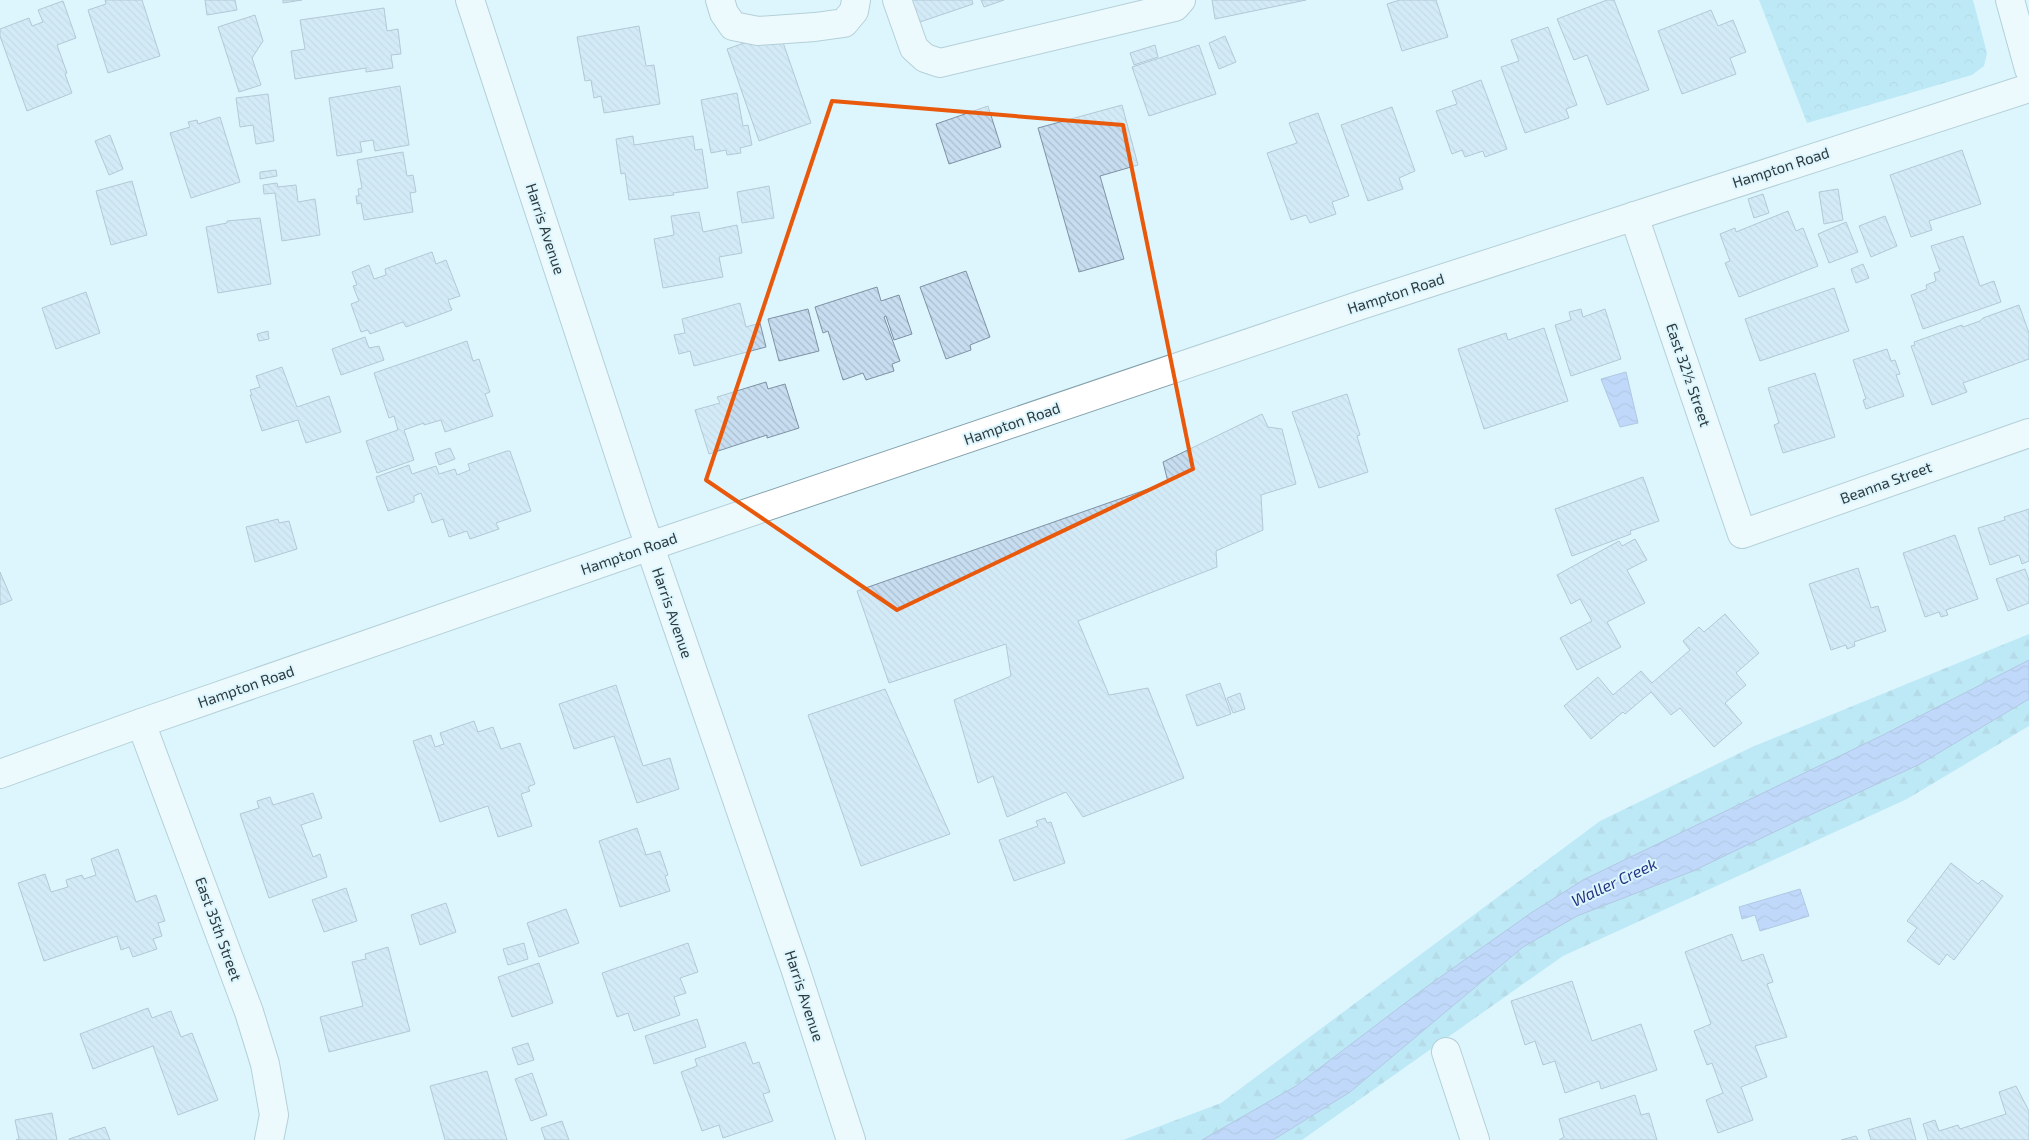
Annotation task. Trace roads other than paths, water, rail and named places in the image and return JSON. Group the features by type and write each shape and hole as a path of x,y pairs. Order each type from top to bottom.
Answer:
{"street":[{"name":"Harris Avenue","path":"470,0 650,546 792,959 851,1140"},
{"path":"720,0 724,13 733,26 758,31 844,23 854,11 856,0"},
{"path":"897,0 914,48 925,58 940,63 1175,7 1181,0"},
{"path":"2010,0 2029,69"},
{"name":"Hampton Road","path":"0,774 650,546 1361,305 2029,88"},
{"name":"East 32½ Street","path":"1634,216 1742,534"},
{"name":"Beanna Street","path":"1742,534 2029,433"},
{"name":"East 35th Street","path":"142,723 249,1012 265,1064 274,1115 268,1140"},
{"path":"1446,1052 1475,1140"}],"water":[{"path":"1626,372 1638,423 1620,427 1601,379"},
{"name":"Waller Creek","path":"2029,660 2029,699 1920,764 1693,871 1577,916 1523,947 1350,1092 1273,1140 1202,1140 1296,1086 1425,988 1531,913 1583,880 1881,736"},
{"path":"1800,889 1809,916 1760,931 1755,915 1742,919 1739,907"}]}
